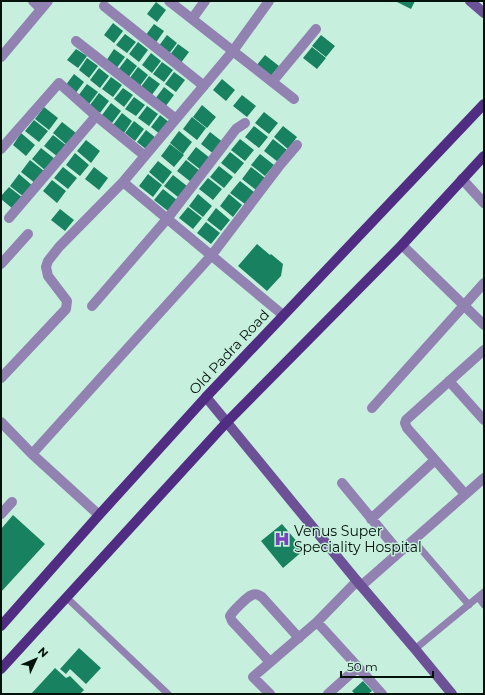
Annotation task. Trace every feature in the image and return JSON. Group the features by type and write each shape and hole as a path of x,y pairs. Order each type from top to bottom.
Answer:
{"main road":[{"name":"Old Padra Road","path":"1,626 206,397 484,104"},
{"path":"1,669 226,423 402,245 484,156"}],"street":[{"path":"1,56 45,5 33,1"},
{"path":"169,1 294,99"},
{"path":"192,19 205,1"},
{"path":"1,378 66,309 67,301 48,276 46,267 48,261 58,247 123,182 233,51 269,1"},
{"path":"470,1 484,13"},
{"path":"104,6 204,86"},
{"path":"272,82 316,29"},
{"path":"76,41 176,119"},
{"path":"1,149 59,83 96,116 145,156"},
{"path":"9,218 96,116"},
{"path":"92,306 167,219 236,129 245,123"},
{"path":"32,454 211,256 280,165 298,145"},
{"path":"462,180 484,203"},
{"path":"123,182 283,315"},
{"path":"1,264 28,234"},
{"path":"402,245 484,325"},
{"path":"372,408 484,283"},
{"path":"465,494 407,428 405,423 406,420 484,350"},
{"path":"449,381 483,418"},
{"path":"206,397 359,584 452,694"},
{"path":"2,424 32,454 99,515"},
{"path":"371,519 435,460"},
{"path":"270,694 253,677 359,584 399,552 484,478"},
{"path":"342,483 399,552"},
{"path":"1,514 12,502"},
{"path":"270,662 232,622 230,616 232,612 252,595 256,594 262,597 299,638"},
{"path":"317,622 382,694"},
{"path":"328,694 358,667"}],"lane":[{"path":"413,540 469,605"},
{"path":"415,649 484,592"},
{"path":"66,597 168,694"},
{"path":"478,598 484,605"}],"building":[{"path":"395,1 415,1 411,9"},
{"path":"156,2 166,10 157,22 147,14"},
{"path":"113,23 123,31 114,43 104,35"},
{"path":"154,24 164,31 155,44 145,36"},
{"path":"125,34 136,42 127,53 116,45"},
{"path":"167,35 177,43 168,55 158,47"},
{"path":"321,35 335,46 326,57 312,46"},
{"path":"138,42 148,50 139,62 129,54"},
{"path":"178,44 189,52 180,64 169,56"},
{"path":"312,47 326,58 317,69 303,58"},
{"path":"76,49 87,56 78,68 67,60"},
{"path":"114,49 125,57 116,69 106,61"},
{"path":"151,53 161,61 152,73 142,65"},
{"path":"265,55 279,66 270,77 256,66"},
{"path":"87,58 98,66 89,78 79,70"},
{"path":"127,58 137,66 128,78 118,70"},
{"path":"162,62 173,70 164,82 153,74"},
{"path":"138,67 148,75 139,87 129,79"},
{"path":"99,68 109,76 100,88 90,80"},
{"path":"174,72 185,80 176,92 165,84"},
{"path":"74,74 84,82 75,94 65,86"},
{"path":"149,76 160,84 151,96 140,88"},
{"path":"111,77 122,85 113,97 102,89"},
{"path":"222,79 235,90 226,101 213,90"},
{"path":"87,84 98,92 89,104 78,96"},
{"path":"164,87 174,95 165,107 155,99"},
{"path":"123,88 133,95 124,107 114,99"},
{"path":"99,93 109,101 100,113 90,105"},
{"path":"242,95 256,106 247,117 233,106"},
{"path":"134,97 145,105 136,116 125,109"},
{"path":"111,103 121,111 112,123 102,115"},
{"path":"202,105 216,117 207,128 193,117"},
{"path":"147,106 158,114 149,126 138,118"},
{"path":"44,107 58,118 49,130 35,119"},
{"path":"264,112 278,123 269,134 255,123"},
{"path":"122,113 132,121 124,133 113,125"},
{"path":"160,115 170,123 161,135 151,127"},
{"path":"192,117 206,128 197,140 183,129"},
{"path":"34,120 48,131 39,142 25,131"},
{"path":"134,121 144,129 135,141 125,133"},
{"path":"62,122 76,133 67,145 53,133"},
{"path":"254,126 268,137 259,148 245,137"},
{"path":"283,126 297,137 288,149 274,137"},
{"path":"146,130 156,138 147,150 137,142"},
{"path":"179,131 192,142 183,154 170,143"},
{"path":"210,132 224,143 215,155 201,144"},
{"path":"21,133 35,145 26,156 13,145"},
{"path":"53,135 67,146 58,157 44,146"},
{"path":"240,139 254,150 245,161 231,150"},
{"path":"273,139 287,150 278,162 264,151"},
{"path":"86,140 100,151 91,163 77,151"},
{"path":"170,144 184,155 174,167 161,156"},
{"path":"196,147 210,158 201,170 187,159"},
{"path":"41,148 55,159 46,171 32,159"},
{"path":"230,152 244,163 235,174 221,163"},
{"path":"75,153 89,165 80,176 66,165"},
{"path":"260,154 274,165 265,176 251,165"},
{"path":"30,160 44,171 35,183 21,172"},
{"path":"186,160 200,171 191,182 177,171"},
{"path":"158,161 172,172 163,184 149,172"},
{"path":"219,166 233,177 224,188 210,177"},
{"path":"63,167 77,178 68,189 54,178"},
{"path":"94,167 108,178 99,190 85,179"},
{"path":"251,167 265,178 256,190 242,179"},
{"path":"19,174 33,186 24,197 10,186"},
{"path":"148,174 162,185 153,197 139,186"},
{"path":"173,175 187,186 178,197 164,186"},
{"path":"208,178 222,189 213,200 199,189"},
{"path":"52,180 66,191 57,203 43,191"},
{"path":"240,181 254,192 245,204 230,193"},
{"path":"9,187 23,198 13,209 1,199 1,196"},
{"path":"163,189 177,200 168,211 154,200"},
{"path":"198,194 212,206 203,217 189,206"},
{"path":"229,194 242,205 233,217 220,206"},
{"path":"188,207 202,218 193,229 179,218"},
{"path":"216,208 230,220 221,231 207,220"},
{"path":"60,209 74,220 65,231 51,220"},
{"path":"206,222 220,233 211,244 197,233"},
{"path":"257,244 283,264 281,276 267,291 238,266"},
{"path":"13,515 45,544 1,592 1,529"},
{"path":"282,524 304,550 283,568 261,541"},
{"path":"79,648 101,668 86,684 70,669 66,674 60,669"},
{"path":"55,668 66,678 70,676 84,690 80,694 31,694"},
{"path":"363,681 372,691 368,694 355,694 352,691"}],"place":[{"name":"Venus Super Speciality Hospital","path":"282,539"}]}
